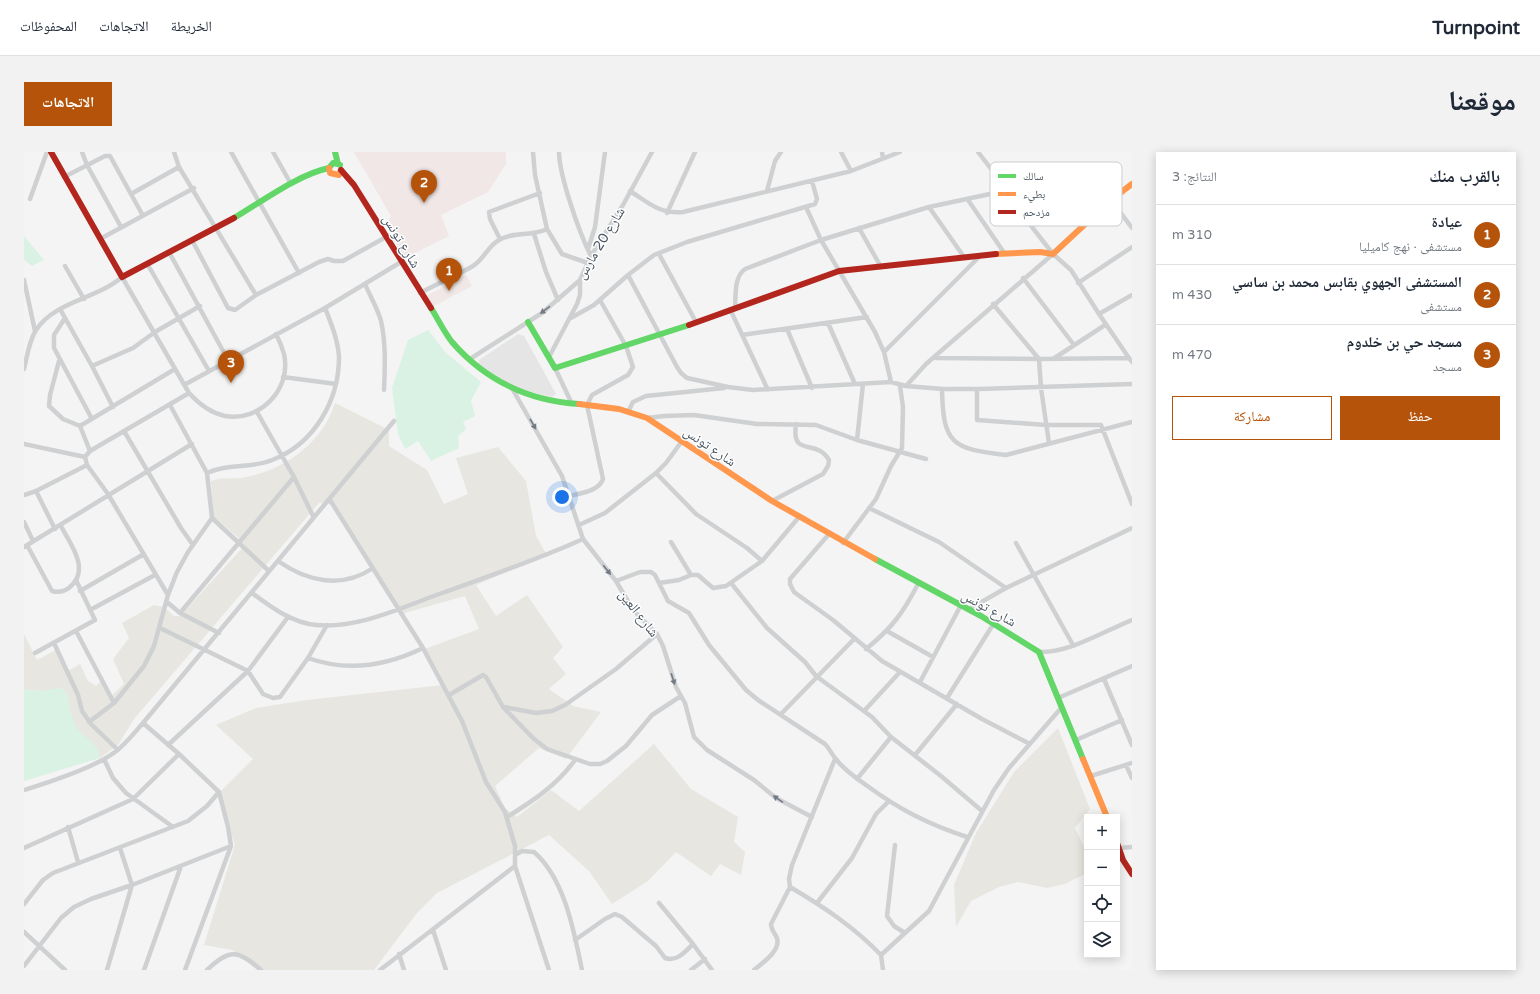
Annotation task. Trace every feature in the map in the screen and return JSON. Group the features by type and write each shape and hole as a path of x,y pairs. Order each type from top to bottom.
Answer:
{"street":[{"path":"50,152 155,332 188,394 208,410 225,416 238,417 257,412 271,401 276,394 283,377 284,354 276,334"},
{"path":"30,198 50,152"},
{"path":"82,152 87,165 121,227"},
{"path":"174,152 179,167 194,188 256,295"},
{"path":"231,152 299,273"},
{"path":"273,152 291,184"},
{"path":"329,168 330,173 334,176 338,175 341,170 335,152"},
{"path":"532,152 535,175 547,229 557,248 564,256 588,263"},
{"path":"559,152 562,171 591,256"},
{"path":"588,249 595,227 605,152"},
{"name":"شارع 20 مارس","path":"470,359 528,322 558,300 580,280 591,256 652,152"},
{"path":"668,213 695,152"},
{"path":"767,191 775,161 781,152"},
{"path":"841,152 851,171"},
{"path":"882,152 883,158"},
{"path":"630,191 658,210 668,213 683,212 851,171 900,152"},
{"path":"978,152 990,168"},
{"path":"64,177 105,156 110,156 142,214"},
{"path":"24,369 35,331 44,321 60,309 116,283 122,277 216,228 311,173 329,168 333,163 338,164"},
{"path":"131,194 179,167"},
{"name":"شارع تونس","path":"341,170 351,180 451,341 494,380 513,390 540,398 572,404 628,410 647,418 772,501 918,584 994,623 1039,652"},
{"path":"569,319 584,312 628,275 659,254 687,242 815,204 817,201 812,181"},
{"path":"1122,192 1132,184"},
{"path":"100,239 142,214 194,188"},
{"path":"500,239 490,219 489,212 540,193"},
{"path":"768,390 742,335 733,308 737,280 741,272 821,240 929,206 968,200 990,194"},
{"path":"968,200 1005,254"},
{"path":"929,206 964,257"},
{"path":"806,207 821,240 867,317 884,352 891,382"},
{"path":"1122,215 1132,228"},
{"path":"1031,226 1052,254 1071,270 1078,283 1130,360"},
{"path":"906,386 918,371 936,358 993,304 1083,226"},
{"path":"859,228 881,267"},
{"path":"420,293 473,266 488,248 500,239 519,234 534,234 547,229"},
{"path":"534,234 546,272 558,300"},
{"path":"192,240 228,308 235,310 256,295 299,273 328,259 343,261 386,237"},
{"path":"1078,283 1132,247"},
{"path":"169,252 200,306 228,360"},
{"path":"555,368 661,336 733,308 839,271 964,257 1040,252 1052,254"},
{"path":"659,254 696,322"},
{"path":"884,352 980,256"},
{"path":"184,385 325,308 401,262"},
{"path":"148,264 209,371"},
{"path":"65,266 84,299"},
{"path":"628,275 676,367 684,377 728,387 768,390 891,382 900,386 942,389 977,389 1132,384"},
{"path":"1023,278 1074,345"},
{"path":"24,280 35,331"},
{"path":"549,357 580,295 580,280"},
{"path":"365,284 378,313 382,327 385,360 384,390"},
{"path":"1099,314 1132,296"},
{"path":"570,496 599,486 603,479 587,405 592,396 632,371 633,363 626,346 600,300"},
{"path":"993,304 1039,359 1041,388 1049,443"},
{"path":"92,366 132,348 155,332 200,306"},
{"path":"207,473 230,466 241,467 259,465 281,456 303,441 317,428 331,401 336,384 339,356 325,308"},
{"path":"60,309 113,407"},
{"path":"742,335 867,317"},
{"path":"65,318 54,335 54,348 59,362 92,419"},
{"path":"528,322 555,368 572,404"},
{"path":"828,323 855,384"},
{"path":"1053,359 1105,324"},
{"path":"787,329 812,388"},
{"path":"936,358 1130,360"},
{"path":"59,362 50,396 49,406 63,419 80,426 90,451"},
{"path":"80,426 175,369"},
{"path":"283,377 336,384"},
{"path":"857,440 863,384"},
{"path":"843,542 876,498 891,466 901,452 903,443 903,427 900,386"},
{"path":"628,410 633,402 646,396 728,387"},
{"path":"942,389 944,423 948,434 959,445 970,449 1006,454 1132,422"},
{"path":"977,389 977,420 1046,425 1101,425 1132,504"},
{"name":"شارع العين","path":"513,390 562,476 570,496 583,539 616,581 634,610 657,634 663,646 676,687 688,712 691,729 699,743 717,757 754,780 776,798 812,817"},
{"path":"85,457 90,451 188,394"},
{"path":"170,405 207,473 212,518 239,545 269,571"},
{"path":"257,412 294,477 313,516"},
{"path":"647,418 694,414 750,424 796,424 824,427 857,440 926,459"},
{"path":"24,790 65,776 104,759 118,750 205,650 269,571 302,534 313,516 330,500 394,421"},
{"path":"772,501 823,474 828,466 829,460 821,451 817,448 806,447 796,441 794,436 796,424"},
{"path":"124,431 147,472 193,545"},
{"path":"578,525 606,513 656,473 666,463 682,441"},
{"path":"24,444 85,457"},
{"path":"76,580 64,591 58,593 52,591 25,546 61,526 108,494 192,444"},
{"path":"85,457 87,465 108,494 168,595"},
{"path":"24,495 36,491 87,465"},
{"path":"656,473 696,514 747,548 762,562"},
{"path":"180,613 239,545 294,477"},
{"path":"36,491 55,529"},
{"path":"330,500 423,648 449,695 470,738 482,773 507,817 516,855 515,866 549,970"},
{"path":"869,508 939,542 1006,588"},
{"path":"659,583 679,580 691,575 698,575 713,588 721,588 762,562 799,517"},
{"path":"89,722 114,703 144,666 154,646 168,595 180,566 212,518"},
{"path":"24,522 34,541"},
{"path":"35,653 95,620 76,580 79,561 61,526"},
{"path":"969,609 1006,588 1132,528"},
{"path":"829,534 794,575 790,584 794,592 855,638 866,649 900,672 1030,744"},
{"path":"252,593 288,617 308,624 327,625 356,622 503,571 583,539"},
{"path":"671,542 691,575"},
{"path":"1016,542 1073,645"},
{"path":"80,591 144,554"},
{"path":"278,561 302,576 324,581 349,579 362,575 373,568"},
{"path":"616,581 646,571 655,575 668,601 689,612 709,645 746,690 825,744 835,759 857,779 889,801 921,820 967,837"},
{"path":"90,610 155,575"},
{"path":"731,583 763,624 779,641 805,662 816,676 864,711 891,737 982,811"},
{"path":"866,649 887,631 904,611 918,584"},
{"path":"166,602 180,613 219,632"},
{"path":"920,682 961,605"},
{"path":"168,745 248,670 288,617"},
{"path":"1106,814 1039,652 1059,651 1132,620"},
{"path":"947,698 994,623"},
{"path":"160,628 248,670 263,694 273,698 280,697 308,658 327,625"},
{"path":"76,630 114,703"},
{"path":"887,631 933,657"},
{"path":"503,707 536,713 552,712 566,705 616,669 657,634"},
{"path":"781,714 816,676 855,638"},
{"path":"54,642 78,695 82,711 89,722 118,750"},
{"path":"308,658 336,665 376,665 405,657 423,648"},
{"path":"1058,698 1132,666"},
{"path":"864,711 900,672"},
{"path":"449,695 483,675 489,680 497,699 503,707 534,739 547,749 590,764 600,764 607,761 626,746 652,715 681,696"},
{"path":"1104,679 1132,745"},
{"path":"915,756 957,704"},
{"path":"881,955 928,911 967,837 1009,768 1062,707"},
{"path":"1076,740 1122,720"},
{"path":"143,723 179,754 219,792 228,827 231,846 184,970"},
{"path":"857,779 891,737"},
{"path":"24,848 133,799 179,754"},
{"path":"104,759 119,786 133,799 173,827"},
{"path":"754,970 774,952 777,946 777,937 771,929 771,924 790,887 789,879 792,865 835,759"},
{"path":"507,817 530,803 552,786 575,760"},
{"path":"1091,776 1132,763"},
{"path":"1126,765 1132,778"},
{"path":"24,904 43,880 53,873 78,862 120,848 173,827 198,815 219,792"},
{"path":"817,903 852,858 876,814 889,801"},
{"path":"68,828 78,862"},
{"path":"895,845 887,916 894,926 905,933"},
{"path":"24,966 41,946 61,918 74,907 231,846"},
{"path":"1120,846 1132,847"},
{"path":"107,970 132,885 120,848"},
{"path":"516,855 522,851 529,850 534,852 544,862 568,911 582,970"},
{"path":"1119,850 1123,860 1132,874"},
{"path":"144,970 181,866"},
{"path":"380,970 515,866"},
{"path":"790,887 846,922 881,955 883,970"},
{"path":"659,902 705,959 712,970"},
{"path":"575,940 605,919 615,914 622,917 656,946 665,958 673,960 693,944"},
{"path":"433,930 446,970"},
{"path":"24,932 41,946 65,970"},
{"path":"207,970 222,957 233,954 245,956 261,970"},
{"path":"399,954 404,970"},
{"path":"692,970 705,959"}],"shaded area":[{"path":"354,152 506,152 506,164 488,192 441,215 449,236 405,258 386,226 391,216"},
{"path":"466,275 472,286 432,307 426,296"},
{"path":"518,334 524,336 556,394 552,397 519,389 502,382 479,365 479,360"}],"green space":[{"path":"24,236 44,260 32,266 24,260"},
{"path":"428,330 446,353 481,382 471,401 475,416 463,422 466,429 458,436 459,448 431,461 418,441 405,449 398,434 392,388 408,340"},
{"path":"52,688 61,688 67,693 69,705 98,749 100,758 24,781 24,689 42,691"}],"sand":[{"path":"335,403 389,430 389,446 427,470 444,504 468,494 456,458 498,447 526,481 536,536 547,555 476,585 496,616 527,595 563,647 553,658 566,674 549,689 573,706 601,712 566,759 539,748 495,786 505,808 517,817 551,790 579,811 654,744 691,789 738,817 734,842 745,852 741,875 720,864 711,876 676,852 648,881 612,904 589,871 549,835 437,893 417,913 374,970 258,970 232,950 204,945 235,845 217,795 253,759 216,725 256,708 307,700 443,685 422,650 479,629 465,596 401,614 335,505 319,503 134,719 118,745 100,758 93,743 82,734 76,726 71,714 67,693 61,688 42,691 24,689 24,634 37,660 58,649 68,671 80,664 88,681 96,686 100,682 111,696 124,684 113,659 129,638 122,623 154,605 164,607 174,616 180,616 244,546 242,541 213,516 211,481 256,475 286,462 311,443 321,431"},
{"path":"1058,728 1090,809 1086,814 1084,814 1084,817 1075,828 1084,846 1084,874 1065,884 1047,888 1018,882 999,887 971,901 956,927 954,885 976,833 1014,772"}],"traffic: fast":[{"path":"335,152 338,164 340,165"},
{"path":"234,218 293,182 317,171 329,168 333,163 338,164"},
{"path":"431,308 452,342 465,355 494,378 526,393 561,402 579,404"},
{"path":"528,322 555,368 689,325"},
{"path":"875,559 981,616 1039,652 1083,759"}],"traffic: slow":[{"path":"329,168 330,173 339,175 341,170"},
{"path":"1122,192 1132,184"},
{"path":"996,254 1040,252 1053,254 1083,226"},
{"path":"579,404 619,409 647,418 772,501 875,559"},
{"path":"1083,759 1106,814"}],"traffic: jam":[{"path":"51,152 122,277 234,218"},
{"path":"341,170 354,185 431,308"},
{"path":"689,325 839,271 996,254"},
{"path":"1119,850 1123,860 1132,874"}],"place":[{"name":"المستشفى الجهوي بقابس محمد بن ساسي","path":"424,203"},
{"name":"عيادة","path":"449,291"},
{"name":"مسجد حي بن خلدوم","path":"231,383"}]}
